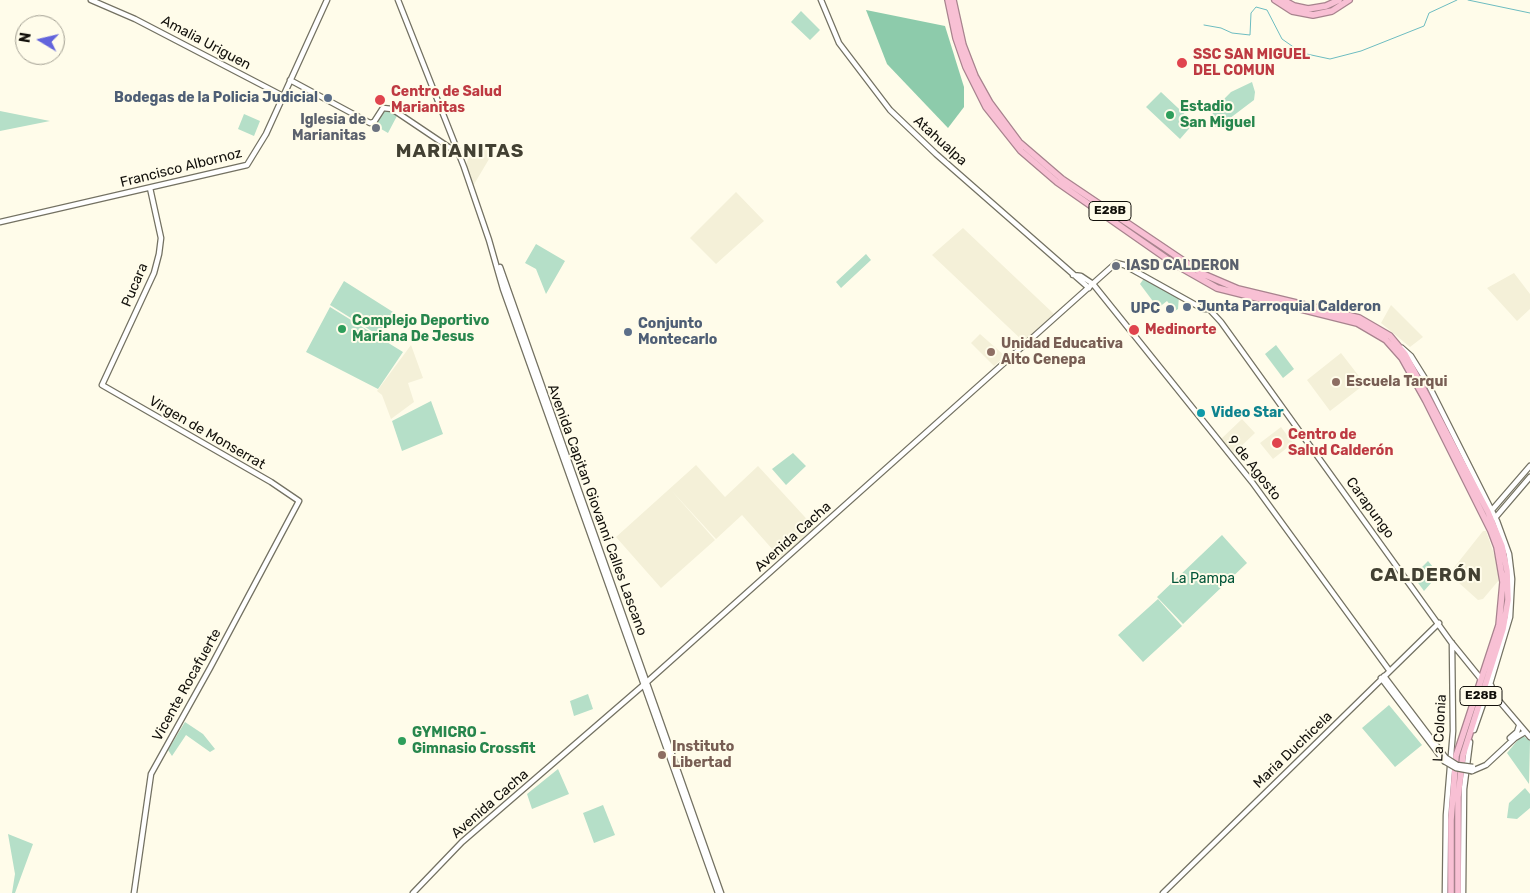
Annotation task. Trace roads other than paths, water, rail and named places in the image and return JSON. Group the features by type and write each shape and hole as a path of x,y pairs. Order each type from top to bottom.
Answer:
{"highway":[{"name":"E28B","path":"948,0 956,38 966,67 986,107 1021,151 1057,182 1173,263 1217,288 1357,323 1386,340 1402,358 1478,503 1497,547 1502,575 1503,603 1492,648 1480,678 1456,756 1449,871 1452,893"},
{"name":"E28B","path":"953,0 963,46 975,76 990,104 1019,142 1062,178 1203,274 1238,289 1359,318 1381,330 1399,346 1439,416 1488,512 1502,546 1507,571 1508,600 1503,629 1463,755 1458,797 1460,884 1458,893"},
{"path":"1274,0 1287,9 1309,15 1332,11 1349,0"},
{"path":"1283,0 1294,6 1308,9 1326,6 1339,0"}],"street":[{"name":"Amalia Uriguen","path":"91,0 135,19 283,96"},
{"name":"Francisco Albornoz","path":"0,222 247,165 266,134 327,0"},
{"path":"398,0 490,240 503,289 646,683 719,893"},
{"name":"Atahualpa","path":"821,0 839,43 890,110 1073,275 1081,276 1091,286"},
{"path":"290,80 370,124 374,123 382,109 390,108 456,152"},
{"path":"447,146 452,141"},
{"name":"Pucara","path":"102,385 154,273 159,254 161,238 150,188"},
{"name":"Avenida Capitan Giovanni Calles Lascano","path":"490,240 646,683"},
{"name":"Avenida Cacha","path":"413,893 467,838 646,683 1116,263 1202,309"},
{"name":"9 de Agosto","path":"1091,286 1260,492 1389,670"},
{"name":"Carapungo","path":"1202,309 1209,309 1221,322 1480,678"},
{"path":"1399,346 1411,356 1426,380 1492,510 1509,554 1512,579 1512,603 1507,632 1469,745 1466,765 1460,884 1463,893"},
{"name":"Virgen de Monserrat","path":"102,385 271,482 299,501"},
{"path":"1492,510 1530,466"},
{"path":"1495,518 1530,478"},
{"name":"Vicente Rocafuerte","path":"134,893 150,774 210,668 299,501"},
{"name":"Maria Duchicela","path":"1163,893 1439,623"},
{"name":"La Colonia","path":"1445,893 1449,871 1446,815 1453,731 1452,642"},
{"path":"1383,677 1445,760 1457,766 1472,769 1486,765 1515,738 1525,732"},
{"path":"1490,684 1495,696 1530,737"},
{"path":"1486,696 1492,694 1495,696"},
{"path":"1472,769 1484,762 1517,732 1519,726"}],"waterway":[{"path":"1204,25 1221,28 1232,33 1250,35 1251,13 1256,7 1267,10 1282,39 1302,53 1330,59 1361,51 1424,26 1429,13 1457,0"},
{"path":"1468,0 1530,13"}],"place":[{"name":"SSC SAN MIGUEL DEL COMUN","path":"1182,63"},
{"name":"Bodegas de la Policia Judicial","path":"328,98"},
{"name":"Centro de Salud Marianitas","path":"380,100"},
{"name":"Estadio San Miguel","path":"1170,115"},
{"name":"Iglesia de Marianitas","path":"376,128"},
{"name":"IASD CALDERON","path":"1116,266"},
{"name":"Junta Parroquial Calderon","path":"1187,307"},
{"name":"UPC","path":"1170,309"},
{"name":"Complejo Deportivo Mariana De Jesus","path":"342,329"},
{"name":"Medinorte","path":"1134,330"},
{"name":"Conjunto Montecarlo","path":"628,332"},
{"name":"Unidad Educativa Alto Cenepa","path":"991,352"},
{"name":"Escuela Tarqui","path":"1336,382"},
{"name":"Video Star","path":"1201,413"},
{"name":"Centro de Salud Calderón","path":"1277,443"},
{"name":"GYMICRO - Gimnasio Crossfit","path":"402,741"},
{"name":"Instituto Libertad","path":"662,755"}],"district":[{"name":"MARIANITAS","path":"460,152"},
{"name":"CALDERÓN","path":"1426,576"}],"park label":[{"name":"La Pampa","path":"1203,579"}]}
